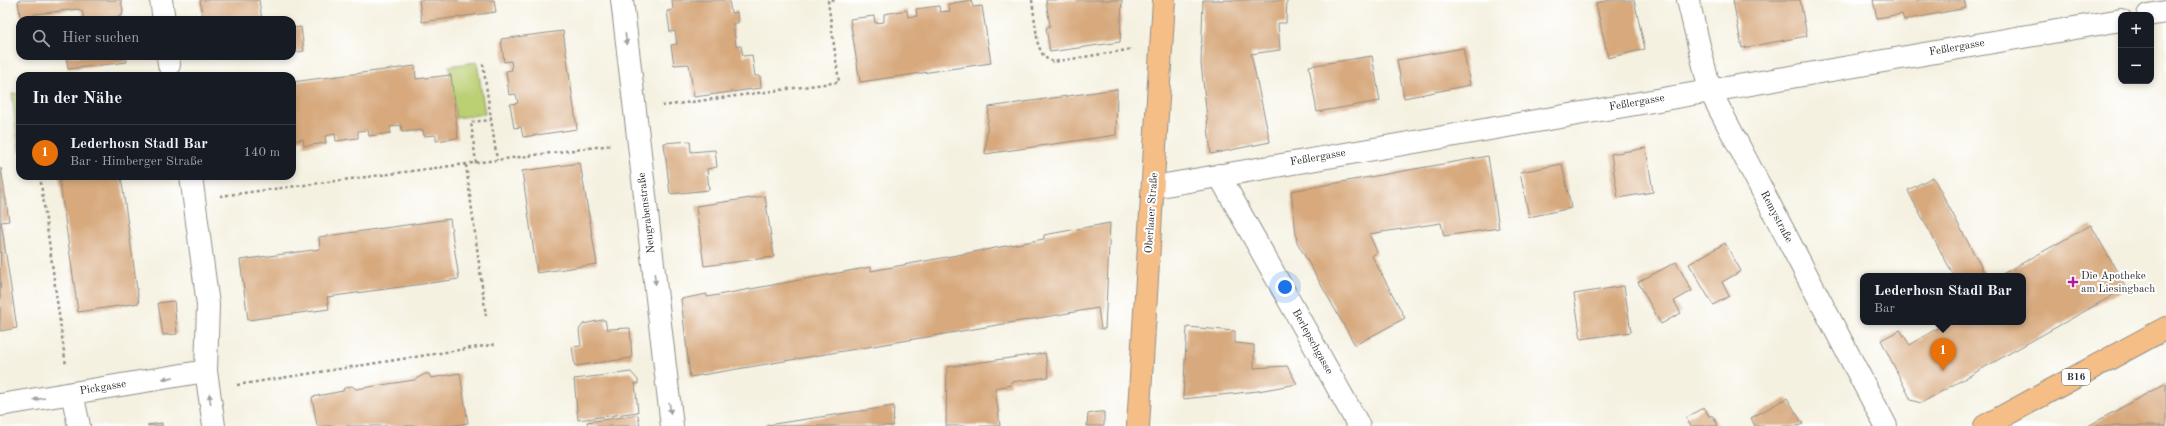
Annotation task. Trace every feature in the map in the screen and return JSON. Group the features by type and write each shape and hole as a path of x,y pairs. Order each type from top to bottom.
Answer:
{"main road":[{"name":"Oberlaaer Straße","path":"1138,426 1154,187 1164,0"},
{"name":"B16","path":"1985,426 2166,328"}],"street":[{"path":"161,0 163,16"},
{"name":"Neugrabenstraße","path":"622,0 672,426"},
{"name":"Remystraße","path":"1688,0 1710,91 1886,426"},
{"path":"2154,14 2166,12"},
{"name":"Feßlergasse","path":"1154,187 2118,21"},
{"name":"Berlepschgasse","path":"1219,175 1359,426"},
{"path":"192,180 208,305 206,371 214,426"},
{"name":"Pickgasse","path":"0,405 206,371"},
{"path":"72,393 79,426"}],"path":[{"path":"635,110 839,82 828,1 836,0"},
{"path":"1032,0 1038,45 1044,57 1053,62 1162,44"},
{"path":"483,64 496,160"},
{"path":"476,163 471,122 491,120"},
{"path":"195,200 638,142"},
{"path":"466,164 486,316"},
{"path":"41,180 66,370 72,393"},
{"path":"234,386 497,344"}],"green space":[{"path":"477,62 485,114 456,118 449,66"},
{"path":"12,94 16,94 16,127"}],"building":[{"path":"121,0 123,11 122,16 83,16 82,11 78,9 35,14 32,16 21,16 18,1"},
{"path":"200,0 259,0 261,16 202,16"},
{"path":"419,0 494,0 496,12 422,22"},
{"path":"672,0 729,0 731,13 737,12 738,23 733,23 736,46 741,46 743,56 752,55 755,76 760,76 761,88 694,97 689,64 674,65 671,45 677,44 675,31 670,32 667,11 673,10"},
{"path":"971,0 973,7 982,6 991,63 860,82 850,19 874,16 875,23 884,22 884,14 907,10 908,17 917,16 916,9 939,6 940,12 950,11 948,4"},
{"path":"1046,0 1122,0 1120,42 1050,52 1046,28 1050,26"},
{"path":"1203,0 1287,0 1286,23 1278,23 1280,50 1251,54 1270,142 1211,154 1201,63"},
{"path":"1611,0 1634,0 1645,49 1608,58 1596,3"},
{"path":"1733,0 1800,0 1807,36 1742,48"},
{"path":"1873,0 1964,0 1966,8 1904,20 1902,14 1877,18"},
{"path":"301,27 304,51 296,52 296,28"},
{"path":"563,31 577,129 523,137 521,127 514,128 510,104 518,103 516,94 509,95 506,71 512,70 511,61 504,62 501,39"},
{"path":"1463,48 1470,85 1404,98 1397,60"},
{"path":"1372,56 1380,101 1317,112 1309,66"},
{"path":"67,60 127,60 127,62 68,69"},
{"path":"415,66 416,79 451,75 458,138 436,141 436,135 424,136 423,130 402,132 401,125 390,127 391,133 369,136 368,130 358,131 358,138 336,141 335,134 325,136 326,143 304,146 303,139 296,140 296,81"},
{"path":"1117,89 1116,135 985,154 989,107"},
{"path":"690,141 691,152 715,150 717,167 707,169 709,190 670,194 664,143"},
{"path":"1646,148 1653,192 1618,198 1611,154"},
{"path":"1488,156 1499,228 1444,236 1441,223 1369,234 1377,252 1372,256 1405,318 1355,345 1297,242 1291,191"},
{"path":"580,163 597,264 537,273 522,171"},
{"path":"1562,164 1571,208 1529,217 1520,172"},
{"path":"1,168 9,221 1,222 17,328 0,331"},
{"path":"1933,177 1984,273 1952,273 1908,190"},
{"path":"60,180 122,180 139,303 78,312"},
{"path":"765,196 774,257 704,266 696,206"},
{"path":"450,219 459,279 327,297 329,309 248,320 240,260 320,249 319,237"},
{"path":"1110,223 1105,329 1101,329 1098,308 690,377 681,299 707,294 707,297 871,267 871,271 1044,239 1044,235"},
{"path":"2091,225 2126,288 1921,403 1911,400 1881,340 1900,330 1910,345 1942,325 2026,325 2026,273 2004,273"},
{"path":"1725,243 1741,271 1722,282 1729,296 1713,305 1689,264"},
{"path":"1676,262 1692,291 1674,301 1681,313 1661,324 1638,282"},
{"path":"1624,286 1631,332 1581,339 1574,294"},
{"path":"174,301 177,334 163,335 158,303"},
{"path":"605,320 607,329 630,328 632,358 575,366 572,347 581,346 579,330 583,324"},
{"path":"1187,327 1235,331 1235,343 1254,345 1254,368 1287,366 1297,384 1258,391 1183,399"},
{"path":"1045,353 1049,377 1011,382 1011,385 995,388 1000,426 946,426 947,367"},
{"path":"631,372 638,380 638,384 635,383 638,412 578,420 574,379"},
{"path":"460,373 468,423 449,426 317,426 312,397 343,391 344,388 352,386 356,389 414,380 425,374 429,374 431,378"},
{"path":"2166,383 2166,426 2088,426"},
{"path":"1787,398 1803,424 1798,426 1755,426 1751,418"},
{"path":"894,406 893,426 767,426 767,425"},
{"path":"1704,407 1709,416 1713,416 1718,426 1691,426 1686,418"},
{"path":"1104,412 1104,426 1087,426 1088,414"},
{"path":"638,415 640,426 588,426 587,422"},
{"path":"162,423 162,426 147,425"}],"place":[{"name":"Die Apotheke am Liesingbach","path":"2073,282"},
{"name":"Lederhosn Stadl Bar","path":"1943,371"}]}
